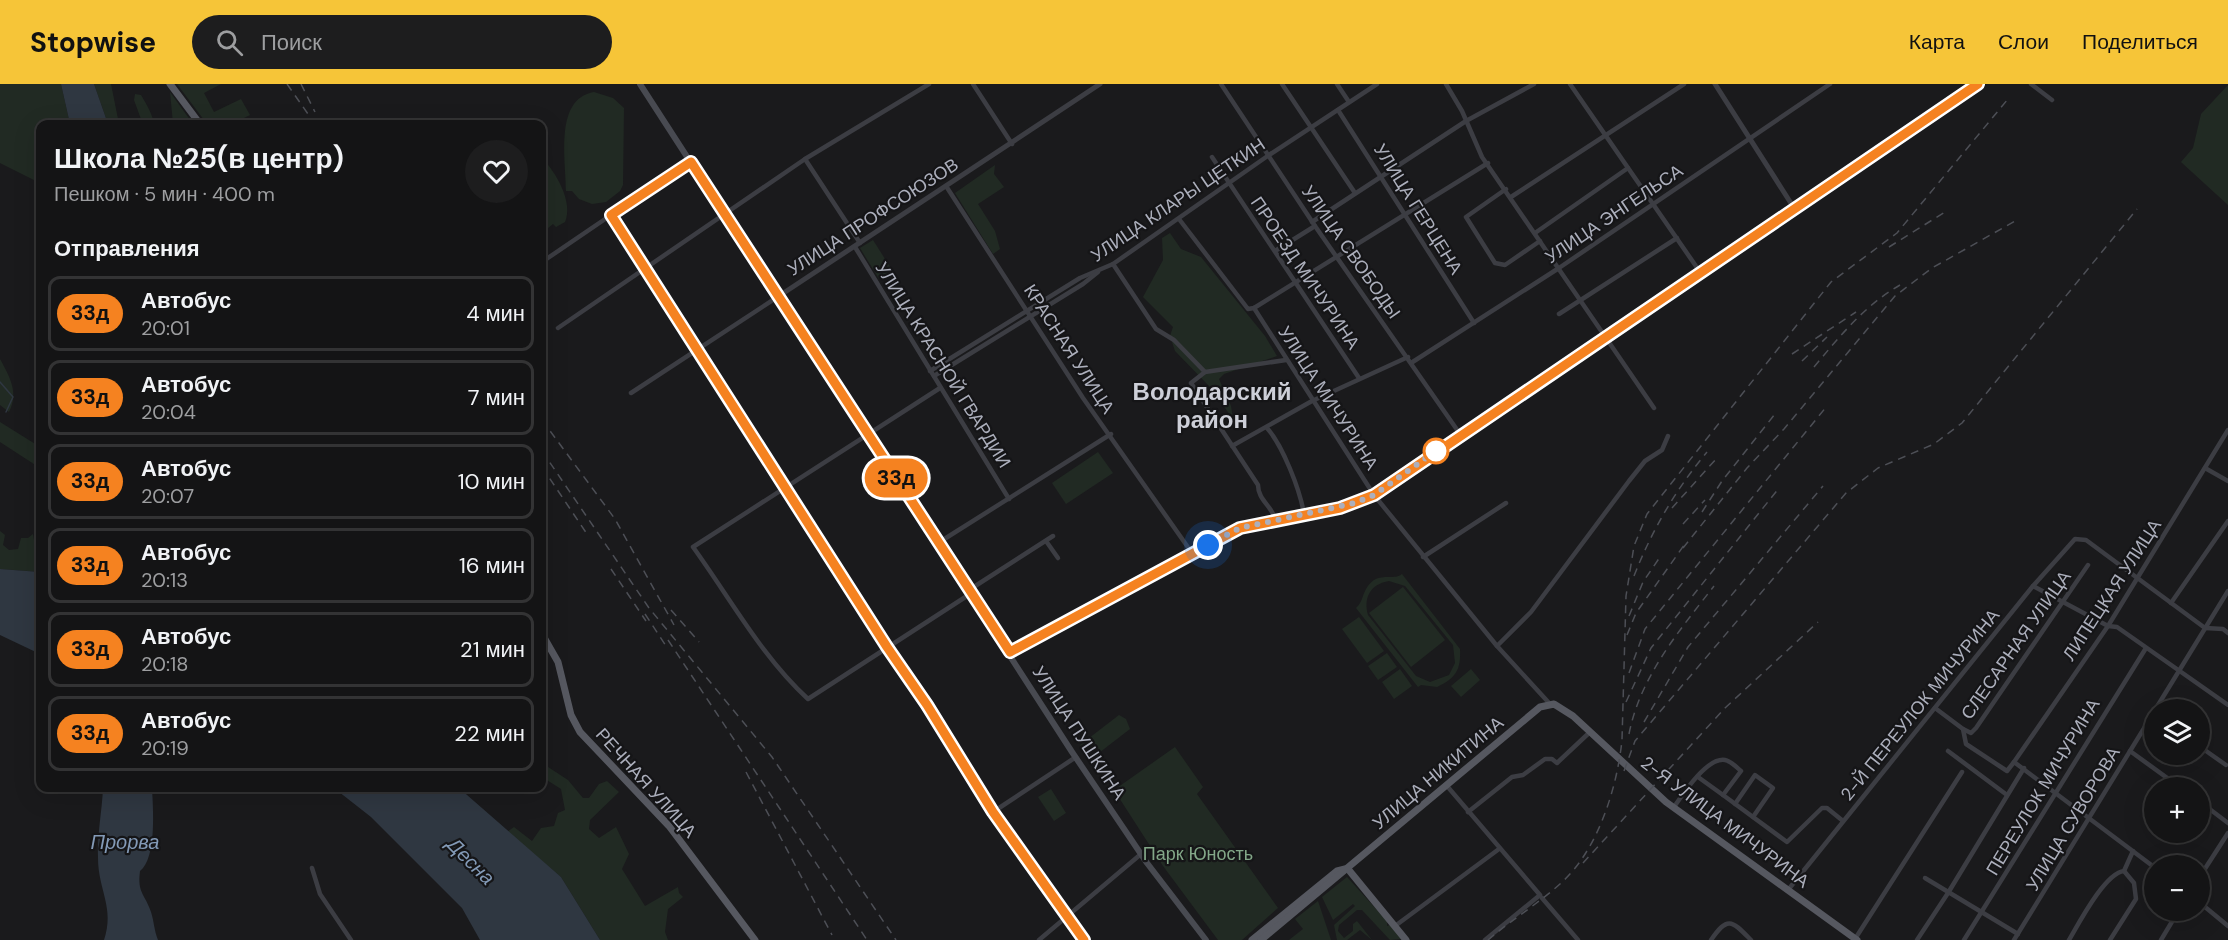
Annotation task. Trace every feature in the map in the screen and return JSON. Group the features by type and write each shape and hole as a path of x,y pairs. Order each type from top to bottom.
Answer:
{"main road":[{"path":"170,84 197,120"},
{"name":"УЛИЦА ПУШКИНА","path":"640,84 1076,757 1141,854 1206,940"},
{"path":"691,162 611,215 887,647 927,705 993,812 1084,940"},
{"name":"РЕЧНАЯ УЛИЦА","path":"546,640 558,663 571,715 584,738 620,771 669,826 755,940"},
{"name":"2-Я УЛИЦА МИЧУРИНА","path":"1550,704 1563,708 1674,807 1856,940"},
{"name":"УЛИЦА НИКИТИНА","path":"1261,940 1540,707 1550,704"},
{"path":"1348,869 1406,940"},
{"name":"УЛИЦА НИКИТИНА","path":"1252,940 1337,871 1348,869"}],"street":[{"path":"558,328 805,159 929,84"},
{"path":"973,84 1012,144"},
{"name":"УЛИЦА ПРОФСОЮЗОВ","path":"631,393 1100,84"},
{"name":"УЛИЦА СВОБОДЫ","path":"1221,84 1314,224 1460,434"},
{"path":"1282,84 1355,193"},
{"path":"1337,84 1349,102"},
{"name":"УЛИЦА КЛАРЫ ЦЕТКИН","path":"930,371 1080,278 1113,264 1269,155 1377,84"},
{"path":"1446,84 1466,121 1475,146 1654,408"},
{"path":"1275,251 1355,193 1466,121 1534,84"},
{"path":"1570,84 1700,272"},
{"path":"1511,197 1684,84"},
{"path":"1715,84 1794,208"},
{"name":"УЛИЦА ЭНГЕЛЬСА","path":"1411,363 1558,268 1830,84"},
{"path":"1010,652 1240,528 1275,519 1340,508 1374,495 1460,434 1978,84"},
{"path":"2031,84 2052,100"},
{"name":"УЛИЦА ГЕРЦЕНА","path":"1338,110 1474,323"},
{"name":"ПРОЕЗД МИЧУРИНА","path":"1212,158 1359,378"},
{"name":"УЛИЦА КРАСНОЙ ГВАРДИИ","path":"805,159 940,388 1009,499"},
{"path":"1254,308 1488,163"},
{"path":"1535,233 1628,168"},
{"name":"КРАСНАЯ УЛИЦА","path":"946,186 1083,398 1192,553"},
{"path":"1506,189 1466,217 1484,247 1499,266 1505,265 1540,241"},
{"path":"546,259 611,215"},
{"name":"УЛИЦА МИЧУРИНА","path":"1179,219 1248,309 1254,308 1374,495 1497,646 1550,704"},
{"path":"1558,314 1677,238"},
{"path":"1113,264 1155,329 1173,340 1205,372"},
{"path":"933,376 1031,317 1100,270"},
{"path":"1232,446 1312,401 1408,357"},
{"path":"1275,519 1272,509 1264,503 1258,485 1191,383 1205,372 1286,360"},
{"path":"940,388 693,547 759,641 796,688 808,699 1053,536"},
{"path":"1267,428 1273,435 1290,472 1305,514"},
{"name":"ЛИПЕЦКАЯ УЛИЦА","path":"2007,771 2108,626 2228,430"},
{"path":"938,543 1110,434"},
{"path":"1497,646 1531,612 1629,481 1646,461 1662,450 1668,436"},
{"path":"2205,468 2228,481"},
{"path":"1423,557 1506,503"},
{"path":"2171,603 2228,521"},
{"name":"2-Й ПЕРЕУЛОК МИЧУРИНА","path":"1788,890 2033,585 2075,538 2086,540 2137,578"},
{"path":"1047,541 1058,558"},
{"name":"СЛЕСАРНАЯ УЛИЦА","path":"1963,729 1971,733 1976,728 2088,565"},
{"path":"2137,578 2205,628 2223,629 2228,633"},
{"path":"2033,585 2108,626 2117,627 2180,669 2228,705"},
{"name":"УЛИЦА СУВОРОВА","path":"2162,699 2228,591"},
{"name":"ПЕРЕУЛОК МИЧУРИНА","path":"1964,940 2146,648"},
{"path":"1935,708 1963,729 1966,744 2017,778"},
{"name":"УЛИЦА СУВОРОВА","path":"2014,940 2144,728"},
{"path":"1468,812 1512,777 1523,775 1545,759 1552,759 1557,763 1590,732"},
{"path":"1948,751 2007,795"},
{"path":"2130,751 2166,777"},
{"path":"2210,754 2226,765"},
{"path":"993,812 1076,757"},
{"path":"1674,807 1698,777 1714,762 1730,762 1741,771 1723,795"},
{"path":"2014,762 2144,859"},
{"path":"1917,940 2024,768"},
{"path":"1856,940 1962,772"},
{"path":"1735,804 1755,775 1773,788 1753,817"},
{"path":"1698,777 1787,842 1822,808 1827,808 1843,821"},
{"path":"1447,786 1578,940"},
{"path":"2210,810 2228,824"},
{"path":"2210,861 2228,833"},
{"path":"1395,926 1499,849"},
{"path":"2124,871 2133,851"},
{"path":"1039,940 1141,854"},
{"path":"312,868 320,894 351,940"},
{"path":"2068,940 2106,882 2118,872 2124,871"},
{"path":"2110,940 2136,899 2134,883 2124,871"},
{"path":"1925,878 2018,934"},
{"path":"1485,940 1541,897"},
{"path":"2210,911 2228,926"},
{"path":"2161,940 2172,921"},
{"path":"1711,940 1722,925 1729,922 1736,924 1751,940"}],"green space":[{"path":"0,84 61,84 69,120 36,120 36,181 0,163"},
{"path":"94,84 111,84 118,120 107,120"},
{"path":"177,84 221,84 204,93 214,112 241,99 250,115 240,120 204,120"},
{"path":"2228,85 2228,205 2181,162 2193,148 2201,114"},
{"path":"170,92 190,120 173,120"},
{"path":"594,92 613,98 624,108 623,185 620,191 606,202 592,204 579,199 572,191 566,191 564,147 568,118 573,106 581,97"},
{"path":"135,94 141,95 153,120 141,120 134,100"},
{"path":"546,163 562,187 567,205 565,222 556,227 553,224 548,228 546,225"},
{"path":"995,165 994,174 1004,187 978,204 995,231 1000,249 993,254 955,193"},
{"path":"1170,233 1181,249 1201,257 1265,336 1277,356 1224,374 1219,379 1231,406 1233,419 1209,386 1175,351 1170,336 1173,327 1143,297 1163,260 1162,238"},
{"path":"873,240 892,270 879,279 860,248"},
{"path":"0,359 12,385 13,398 9,412 0,405"},
{"path":"0,422 36,444 36,465 0,442"},
{"path":"1098,452 1113,473 1066,504 1052,483"},
{"path":"0,531 5,535 3,545 9,550 18,549 21,538 28,538 33,534 36,572 0,569"},
{"path":"1402,574 1460,649 1460,663 1453,677 1437,687 1421,685 1418,687 1356,608 1367,587 1374,580","holes":["1389,581 1405,586 1453,645 1455,663 1449,675 1430,682 1416,676 1368,615 1368,597 1373,588"]},
{"path":"1403,587 1445,640 1411,667 1369,613"},
{"path":"1359,617 1384,651 1367,663 1342,629"},
{"path":"1387,653 1397,667 1378,680 1368,666"},
{"path":"1400,669 1412,686 1394,699 1382,682"},
{"path":"1471,669 1480,680 1461,697 1451,686"},
{"path":"1119,715 1126,719 1130,729 1091,759 1080,745"},
{"name":"Парк Юность","path":"1175,747 1203,787 1197,794 1278,908 1242,940 1218,940 1163,866 1114,790"},
{"path":"546,766 568,780 583,798 589,798 599,784 607,781 619,792 590,820 589,829 599,838 616,827 629,854 622,869 645,906 678,887 683,897 668,909 665,932 668,940 600,940 561,877 507,832 514,827 532,841 541,828 554,826 558,813 565,810 561,789 546,780"},
{"path":"1051,789 1066,813 1054,821 1038,797"},
{"path":"1347,877 1387,921 1387,926 1390,925 1402,939 1390,940 1362,910 1357,910 1339,925 1338,931 1344,938 1353,931 1353,924 1357,921 1372,940 1360,930 1347,940 1337,940 1334,925 1355,906 1353,904 1333,920 1322,897"},
{"path":"1318,901 1331,940 1289,940 1303,929 1295,919"}],"water":[{"path":"61,84 94,84 107,120 69,120"},
{"path":"0,569 36,572 36,652 0,635"},
{"name":"Прорва","path":"103,792 152,792 152,844 139,878 158,940 104,940 108,918 99,869"},
{"name":"Десна","path":"339,792 464,792 561,877 600,940 480,940 462,908 371,817"}],"waterway":[{"path":"0,382 13,397 6,412"}],"railway":[{"path":"287,84 312,120"},
{"path":"301,84 315,112"},
{"path":"1488,940 1561,883 1585,853 1604,817 1616,778 1622,740 1626,596 1634,546 1647,514 1831,282 1897,233 2008,99"},
{"path":"1624,771 1635,741 1846,493 1878,468 1934,444 1962,423 2137,209"},
{"path":"1889,247 1945,212"},
{"path":"1683,548 1747,468 1784,429 1895,296 1932,268 2017,220"},
{"path":"1814,367 1864,312 1900,285"},
{"path":"1792,354 1856,312"},
{"path":"1802,361 1827,337"},
{"path":"1629,673 1645,629 1827,406"},
{"path":"1702,512 1722,481 1775,414"},
{"path":"546,425 615,519 674,625"},
{"path":"1634,576 1666,511 1707,452"},
{"path":"546,457 649,608 772,757 896,940"},
{"path":"1672,508 1716,459"},
{"path":"546,473 587,534"},
{"path":"1644,722 1688,647 1823,486"},
{"path":"1626,702 1651,648 1779,488"},
{"path":"1683,524 1705,500"},
{"path":"1627,635 1636,613 1687,541"},
{"path":"1629,616 1643,582 1660,557"},
{"path":"611,569 646,621"},
{"path":"1629,734 1642,693 1662,655 1714,586"},
{"path":"671,610 699,642"},
{"path":"645,614 668,649"},
{"path":"1583,863 1725,708 1818,622"},
{"path":"668,640 867,940"},
{"path":"746,772 832,935"}],"bus line":[{"name":"33д","path":"1084,940 993,812 927,705 887,647 825,546 696,350 611,215 691,162 1010,652 1240,528 1275,519 1340,508 1374,495 1460,434 1937,114 1978,84"}],"district":[{"name":"Володарский район","path":"1212,405"}],"route":[{"path":"1208,545 1240,528 1355,503 1374,495 1440,448 1436,451"}]}
